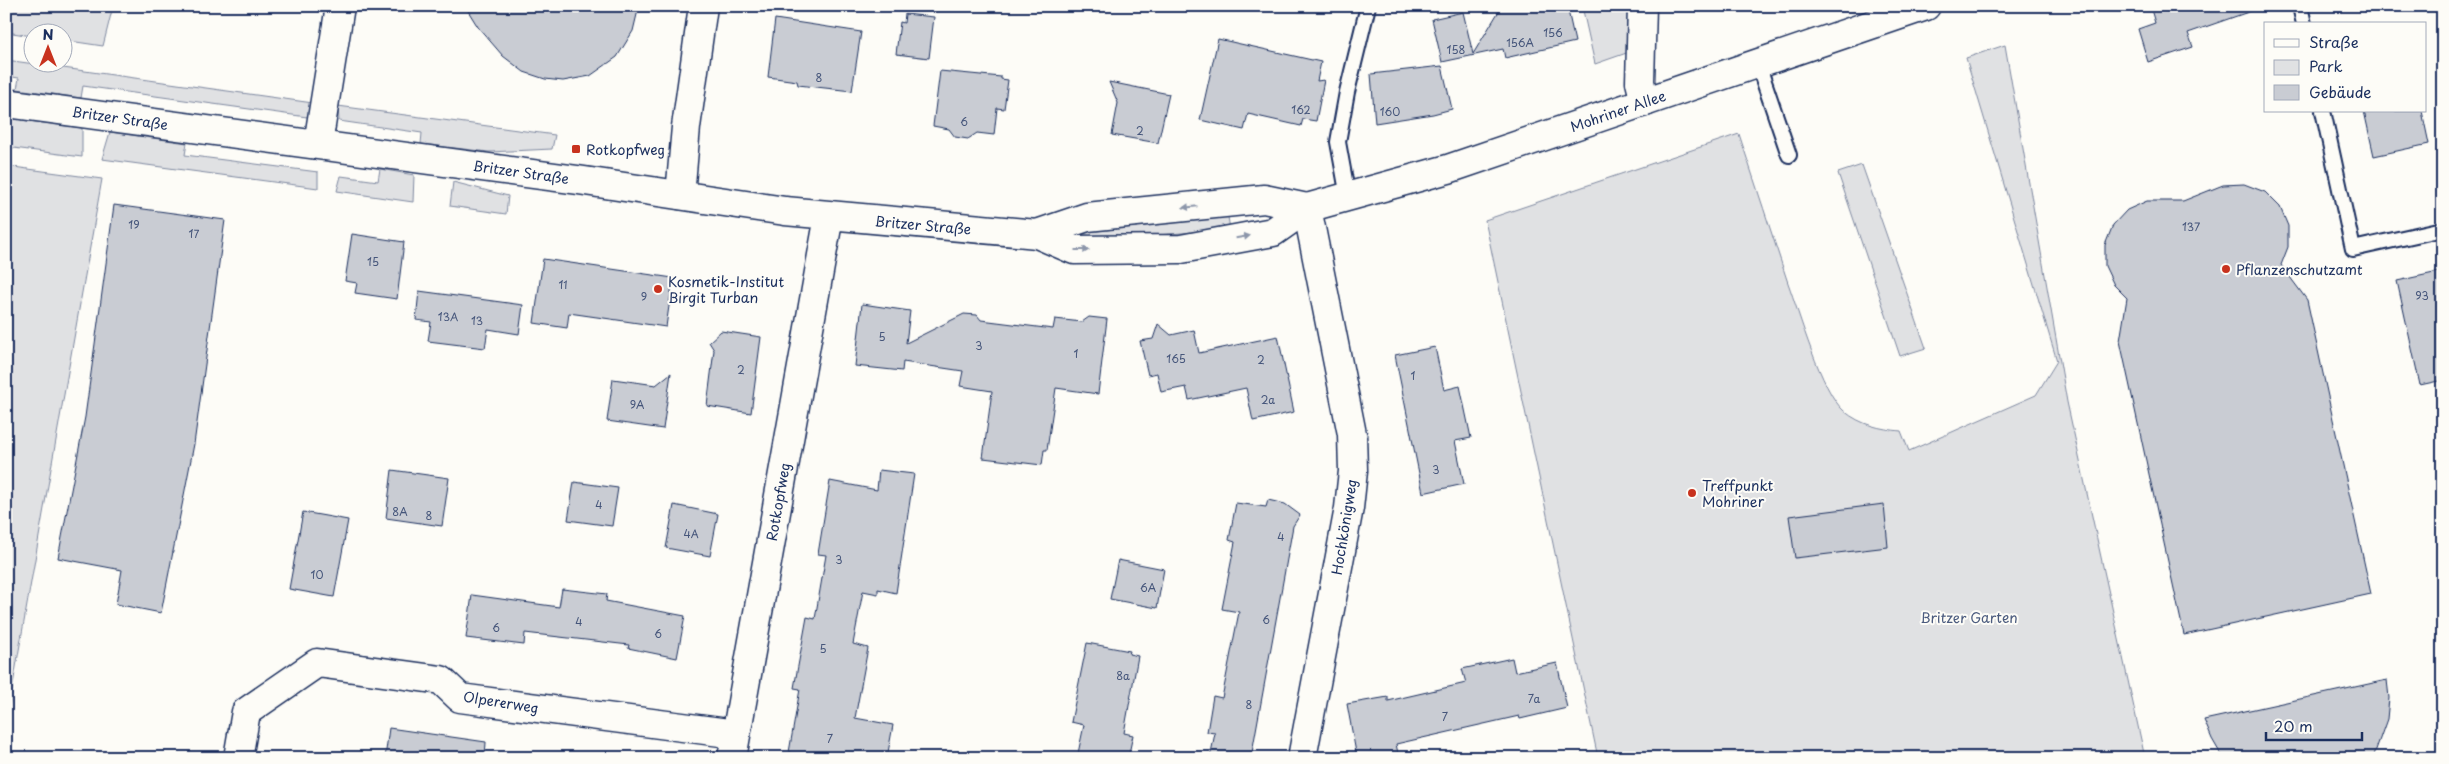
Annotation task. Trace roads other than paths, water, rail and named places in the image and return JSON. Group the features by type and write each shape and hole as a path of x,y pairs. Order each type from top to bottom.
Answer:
{"main road":[{"path":"318,144 340,6"},
{"path":"680,195 687,118 703,6"},
{"path":"1642,6 1640,82 1645,102"},
{"name":"Mohriner Allee","path":"1307,208 1448,169 1926,6"},
{"name":"Britzer Straße","path":"6,103 318,144 829,216 1037,234 1074,250 1181,249 1273,232 1307,208"},
{"name":"Britzer Straße","path":"1037,234 1087,217 1264,199 1307,208"},
{"name":"Hochkönigweg","path":"1302,758 1349,508 1353,471 1352,434 1307,208"},
{"name":"Rotkopfweg","path":"734,746 829,216"},
{"name":"Olpererweg","path":"238,758 246,712 317,663 441,680 460,698 734,746"}],"lane":[{"path":"1348,197 1338,142 1347,92 1368,6"},
{"path":"2300,6 2304,22"},
{"path":"1758,64 1789,154"},
{"path":"2323,112 2353,249 2443,229"}],"place":[{"name":"Rotkopfweg","path":"576,149"},
{"name":"Pflanzenschutzamt","path":"2226,269"},
{"name":"Kosmetik-Institut Birgit Turban","path":"658,289"},
{"name":"Treffpunkt Mohriner","path":"1692,493"}],"park label":[{"name":"Britzer Garten","path":"1969,617"}]}
